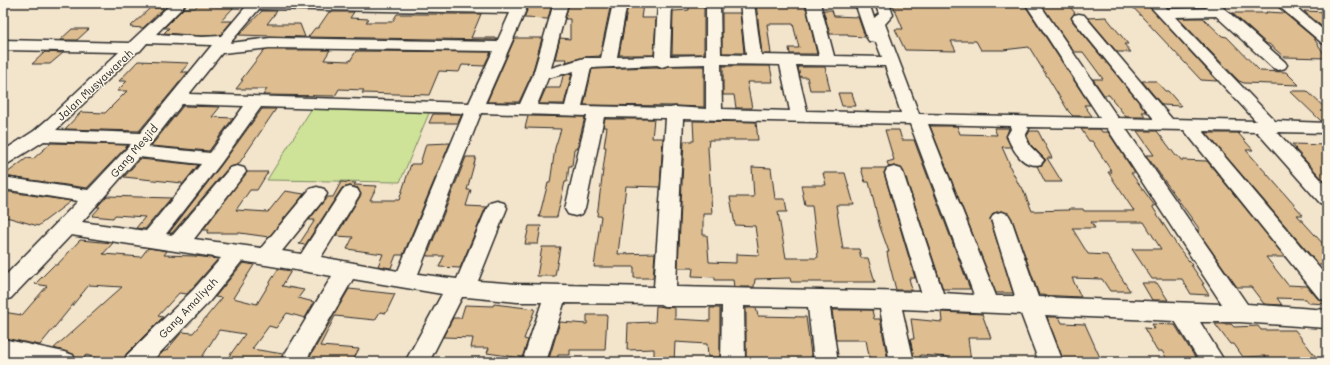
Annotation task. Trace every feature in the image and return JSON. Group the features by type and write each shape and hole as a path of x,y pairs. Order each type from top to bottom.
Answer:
{"street":[{"name":"Jalan Musyawarah","path":"3,159 40,135 140,43 180,3"},
{"path":"527,108 541,75 561,3"},
{"path":"608,63 620,3"},
{"path":"662,62 665,3"},
{"path":"713,3 714,114"},
{"path":"747,3 754,59"},
{"path":"813,3 828,61"},
{"path":"862,3 883,62 911,119"},
{"path":"882,3 886,15 877,23 911,119 989,305"},
{"path":"1032,3 1240,313"},
{"path":"1282,3 1327,40"},
{"path":"257,4 521,6 476,107 405,280"},
{"name":"Gang Mesjid","path":"3,292 66,227 140,145 221,45 257,4"},
{"path":"1159,8 1215,8 1278,65"},
{"path":"1159,8 1266,126 1327,198"},
{"path":"1079,18 1168,124"},
{"path":"3,44 202,41 221,45 270,43 503,47"},
{"path":"541,75 584,64 608,63 714,59 883,62"},
{"path":"787,60 799,115"},
{"path":"572,110 584,64"},
{"path":"177,99 911,119 1327,128"},
{"path":"151,239 215,159 256,101"},
{"path":"575,209 597,111"},
{"path":"664,297 675,112"},
{"path":"1016,121 1020,129 1016,136 1021,149 1035,160"},
{"path":"1189,125 1263,212 1327,292"},
{"path":"40,135 140,145 215,159"},
{"path":"180,243 237,172"},
{"path":"894,173 935,303"},
{"path":"3,183 93,197"},
{"path":"266,257 317,194"},
{"path":"307,263 350,194"},
{"path":"417,362 460,288 497,208"},
{"path":"1001,219 1030,307 1051,362"},
{"path":"66,227 180,243 460,288 556,294 889,300 1030,307 1240,313 1327,319"},
{"name":"Gang Amaliyah","path":"136,362 181,314 201,296 238,252"},
{"path":"292,362 348,270"},
{"path":"534,362 556,294"},
{"path":"732,362 733,298"},
{"path":"818,299 826,362"},
{"path":"889,300 902,362"},
{"path":"1182,312 1213,362"},
{"path":"3,349 64,362"}],"green space":[{"path":"314,105 432,106 400,182 267,180"}],"building":[{"path":"200,3 218,3 215,6 234,7 221,21 232,21 220,35 202,36 164,33 169,28 164,28 184,8 195,8"},
{"path":"530,3 552,3 548,19 524,18"},
{"path":"569,3 611,3 600,56 584,57 566,62 567,59 555,59 560,38 570,39 570,19 565,19"},
{"path":"756,3 805,3 817,54 790,54 789,48 799,48 793,24 767,24 771,54 762,54"},
{"path":"965,3 1024,4 1090,105 1084,105 1092,116 1073,116 1069,112 1029,47 1003,50 981,50 976,41 951,41 956,51 905,50 895,29 903,29 893,5 966,5"},
{"path":"1067,3 1075,13 1071,17 1073,22 1147,112 1142,112 1146,117 1126,117 1109,95 1104,95 1093,79 1103,79 1083,52 1074,52 1041,4"},
{"path":"1129,3 1146,3 1217,81 1201,80"},
{"path":"1164,3 1188,3 1192,7 1168,7"},
{"path":"689,4 704,5 704,54 672,54 673,11 689,10"},
{"path":"628,5 643,5 641,18 656,18 654,55 619,55"},
{"path":"150,8 164,8 143,28 130,27"},
{"path":"823,10 832,10 834,16 858,17 865,37 848,36 848,34 830,34"},
{"path":"262,11 277,11 267,24 300,24 305,37 239,35"},
{"path":"1304,11 1327,12 1327,31"},
{"path":"329,12 354,12 350,18 369,19 366,22 392,22 397,14 481,14 471,38 497,38 496,40 308,37 315,28 318,28"},
{"path":"1266,12 1284,13 1313,37 1327,58 1284,57 1232,13 1267,13"},
{"path":"722,13 740,13 744,53 722,53"},
{"path":"1106,17 1128,44 1124,44 1131,52 1117,52 1088,18"},
{"path":"1178,18 1203,18 1222,36 1227,37 1260,71 1286,72 1299,85 1244,83 1239,81"},
{"path":"72,29 89,29 77,40 60,40"},
{"path":"515,38 542,38 532,74 519,102 487,102"},
{"path":"264,50 330,50 324,60 350,61 356,51 491,52 484,66 462,65 459,72 439,71 429,95 362,93 364,90 339,89 335,96 263,95 267,89 236,89"},
{"path":"45,52 63,53 50,64 32,64"},
{"path":"138,61 189,63 181,72 188,72 139,131 65,129 81,112 105,113 127,91 117,91 127,81 119,81"},
{"path":"668,66 704,66 704,107 584,105 592,69 662,68"},
{"path":"723,66 770,66 773,82 747,82 752,108 736,108 734,95 723,95"},
{"path":"798,67 825,67 830,90 810,90 807,77 800,77"},
{"path":"572,73 564,104 539,104 546,88 560,88 563,76"},
{"path":"1142,81 1156,81 1165,91 1168,91 1181,106 1162,105"},
{"path":"1290,91 1307,91 1327,110 1327,122 1321,121"},
{"path":"838,93 852,93 856,106 842,106"},
{"path":"183,106 220,107 212,117 233,118 209,151 151,146"},
{"path":"262,109 276,109 238,165 229,167 172,233 169,233 222,164"},
{"path":"433,114 462,114 458,123 429,123"},
{"path":"528,116 585,117 577,149 574,149 572,166 569,166 567,182 565,182 557,217 539,217 548,183 550,183 555,148 561,129 525,128"},
{"path":"605,119 654,119 652,138 663,138 660,187 626,186 618,254 655,253 653,278 634,278 634,267 594,267 601,216 597,216 606,147 604,147 607,127 603,127"},
{"path":"693,121 756,122 758,140 709,140 708,148 712,214 703,214 703,235 707,235 709,262 736,263 736,254 759,255 755,226 735,225 730,197 754,197 752,167 771,168 775,199 785,199 787,212 778,212 786,258 818,257 812,205 805,205 801,185 826,185 823,173 845,173 854,205 836,205 843,249 859,249 861,258 868,258 875,282 791,282 790,278 755,279 754,287 734,287 733,280 715,280 715,277 692,276 693,268 678,268 684,141 694,141"},
{"path":"930,126 957,126 960,134 997,135 994,128 1009,128 1006,137 1011,147 1002,147 1009,165 1020,187 1022,187 1032,211 1083,209 1084,211 1134,211 1108,172 1112,172 1092,141 1089,141 1081,129 1100,129 1102,132 1108,132 1135,173 1131,173 1155,206 1152,206 1178,247 1192,265 1209,295 1191,294 1182,279 1152,279 1132,249 1161,249 1144,222 1091,222 1095,228 1072,228 1088,254 1107,255 1130,291 1110,291 1102,279 1072,278 1081,297 1039,295 1012,219 1008,213 1001,211 994,213 990,219 1013,293 996,293"},
{"path":"885,130 899,130 902,140 914,140 970,289 943,289 904,172 901,168 894,166 889,167 887,162 894,160"},
{"path":"1030,131 1038,131 1052,158 1047,158 1062,182 1045,182 1037,166 1042,165 1046,160 1031,145 1027,136"},
{"path":"1137,131 1157,131 1176,156 1178,156 1181,160 1207,161 1285,257 1266,257 1288,285 1307,286 1318,299 1327,302 1327,304 1309,303 1306,299 1277,298 1282,305 1264,304 1251,287 1237,287 1197,230 1200,230 1146,155 1154,155"},
{"path":"1206,133 1238,133 1253,150 1246,150 1303,215 1297,215 1324,245 1327,245 1327,265 1319,265"},
{"path":"51,143 128,145 87,188 3,176 27,158 33,159"},
{"path":"450,143 403,255 396,255 391,268 378,266 383,254 347,249 353,237 336,236 361,195 358,188 350,186 342,188 305,245 299,244 315,220 309,220 327,197 333,197 341,182 356,183 354,185 377,186 370,200 399,200 411,164 420,164 426,144"},
{"path":"1292,144 1327,145 1327,184 1295,149"},
{"path":"466,157 476,157 467,190 471,190 466,206 486,207 460,268 439,267 444,256 427,256"},
{"path":"140,159 198,165 182,185 182,183 124,177"},
{"path":"861,168 886,168 884,173 915,278 909,278 912,290 896,290 888,258 887,252 889,252 880,227 869,182 865,182"},
{"path":"247,172 268,172 257,190 250,190 236,210 268,212 285,191 304,194 269,237 240,233 207,233 209,230 203,230"},
{"path":"3,191 71,201 38,226 3,217"},
{"path":"107,196 171,198 145,229 136,228 145,217 115,215 113,218 92,216 100,207 97,207"},
{"path":"529,226 541,226 538,244 525,244"},
{"path":"80,240 113,243 103,254 141,257 148,248 167,251 164,255 195,256 218,259 187,294 179,293 158,316 163,317 126,354 123,362 109,362 86,355 83,360 76,359 73,354 54,348 122,287 89,285 40,345 3,338 3,312 22,315 47,286 35,284 54,265 57,265"},
{"path":"542,247 560,247 555,276 537,276"},
{"path":"243,263 254,265 233,298 257,304 278,269 291,271 282,286 304,290 298,298 314,302 305,318 287,313 276,328 269,326 252,349 283,354 279,362 225,362 245,334 219,330 199,362 153,362 164,351 166,351 182,332 193,333 222,298 215,297"},
{"path":"1142,283 1157,283 1168,300 1152,300"},
{"path":"349,289 395,294 386,313 380,312 375,320 335,316 320,346 359,349 352,362 307,362"},
{"path":"494,304 535,309 524,339 528,340 522,358 487,353 489,348 471,348 473,338 443,337 453,318 461,318 465,305 493,306"},
{"path":"656,306 675,308 675,319 710,321 710,308 720,308 720,357 708,357 707,344 675,342 674,362 654,362 654,349 627,350 628,323 655,322"},
{"path":"746,308 756,308 758,316 806,317 812,362 746,362"},
{"path":"832,310 872,310 874,319 880,319 888,361 870,361 866,340 836,340"},
{"path":"941,312 982,314 991,338 968,338 971,362 949,361 948,357 920,355 921,362 915,362 910,339 914,339 911,319 942,322"},
{"path":"587,315 607,315 605,350 570,350 570,355 558,355 557,362 548,362 560,322 587,324"},
{"path":"1047,317 1059,317 1062,323 1085,324 1102,362 1064,362"},
{"path":"1152,324 1175,325 1198,362 1169,362 1162,351 1157,351 1144,328 1155,329"},
{"path":"1215,324 1231,324 1234,327 1258,326 1261,330 1295,330 1320,362 1269,362 1265,356 1243,357 1234,344 1230,344"}]}
